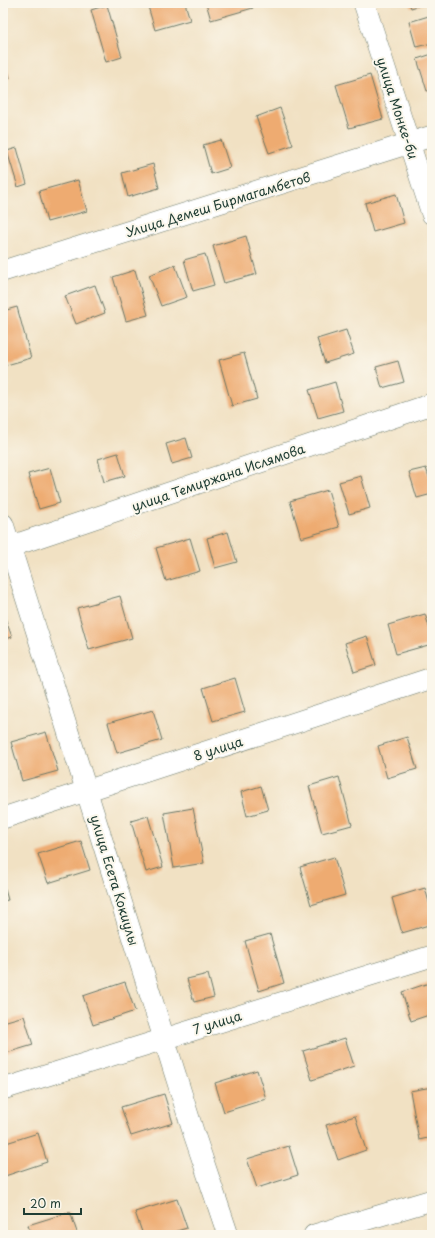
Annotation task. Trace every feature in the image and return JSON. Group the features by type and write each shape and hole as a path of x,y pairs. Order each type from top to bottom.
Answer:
{"street":[{"name":"улица Монке-би","path":"364,3 432,214"},
{"name":"Улица Демеш Бирмагамбетов","path":"3,271 432,136"},
{"name":"улица Темиржана Ислямова","path":"7,548 432,404"},
{"name":"улица Есета Кокиулы","path":"3,524 7,548 87,791 193,1131 228,1235"},
{"name":"8 улица","path":"3,818 432,678"},
{"name":"7 улица","path":"3,1089 432,956"},
{"path":"314,1235 432,1200"}],"building":[{"path":"147,3 185,3 190,20 155,30"},
{"path":"206,3 252,3 253,8 211,20"},
{"path":"409,3 427,3 411,8"},
{"path":"107,5 122,57 106,62 91,10"},
{"path":"432,15 432,43 416,47 409,22"},
{"path":"432,54 432,90 427,91 417,59"},
{"path":"3,55 10,78 3,80"},
{"path":"370,75 383,119 349,128 336,85"},
{"path":"280,108 293,145 269,153 256,117"},
{"path":"221,140 230,168 211,174 203,145"},
{"path":"17,148 27,184 18,187 7,151"},
{"path":"153,164 159,188 128,197 122,173"},
{"path":"78,180 87,211 47,222 39,191"},
{"path":"396,194 404,223 373,232 365,203"},
{"path":"246,236 257,274 224,283 213,246"},
{"path":"205,254 214,285 193,291 184,260"},
{"path":"175,265 187,297 161,306 149,275"},
{"path":"135,270 148,315 126,321 113,277"},
{"path":"95,285 105,313 76,324 65,296"},
{"path":"17,307 31,358 3,366 3,311"},
{"path":"346,330 354,354 325,363 317,339"},
{"path":"244,353 257,399 232,406 219,360"},
{"path":"398,361 404,382 382,388 376,367"},
{"path":"335,382 343,411 318,418 309,390"},
{"path":"186,438 192,458 172,464 166,444"},
{"path":"118,453 125,476 104,482 98,459"},
{"path":"50,468 60,503 39,509 28,474"},
{"path":"426,468 432,486 432,494 417,498 409,472"},
{"path":"361,476 370,508 349,514 339,482"},
{"path":"328,490 339,527 301,538 290,501"},
{"path":"228,532 237,562 215,568 207,538"},
{"path":"190,538 200,571 166,581 156,548"},
{"path":"120,596 132,638 89,650 77,608"},
{"path":"3,612 12,637 3,640"},
{"path":"425,614 432,636 432,644 396,654 388,625"},
{"path":"367,636 376,665 354,672 345,643"},
{"path":"235,678 245,712 213,721 203,688"},
{"path":"153,710 162,740 117,753 108,723"},
{"path":"46,732 58,771 22,781 11,742"},
{"path":"407,737 417,769 387,778 378,746"},
{"path":"339,777 352,825 322,833 309,786"},
{"path":"261,786 268,810 247,816 241,792"},
{"path":"193,808 204,863 174,868 164,813"},
{"path":"148,816 163,867 146,872 131,821"},
{"path":"81,841 90,870 48,883 38,854"},
{"path":"334,857 345,895 311,905 300,867"},
{"path":"3,882 8,900 3,901"},
{"path":"425,888 432,913 432,924 402,933 392,898"},
{"path":"270,934 284,983 259,991 245,941"},
{"path":"208,974 214,997 194,1002 187,979"},
{"path":"125,982 135,1011 93,1025 83,996"},
{"path":"432,982 432,1014 411,1021 402,992"},
{"path":"24,1016 33,1045 3,1054 3,1022"},
{"path":"345,1038 354,1066 312,1080 303,1051"},
{"path":"257,1070 266,1099 224,1112 215,1083"},
{"path":"432,1087 432,1137 419,1140 410,1091"},
{"path":"164,1094 173,1123 131,1136 121,1107"},
{"path":"355,1116 366,1150 338,1160 326,1125"},
{"path":"38,1133 47,1162 5,1176 3,1169 3,1144"},
{"path":"289,1146 298,1175 257,1188 247,1159"},
{"path":"177,1199 187,1228 163,1235 143,1235 135,1212"},
{"path":"70,1212 78,1235 31,1235 28,1225"}]}
